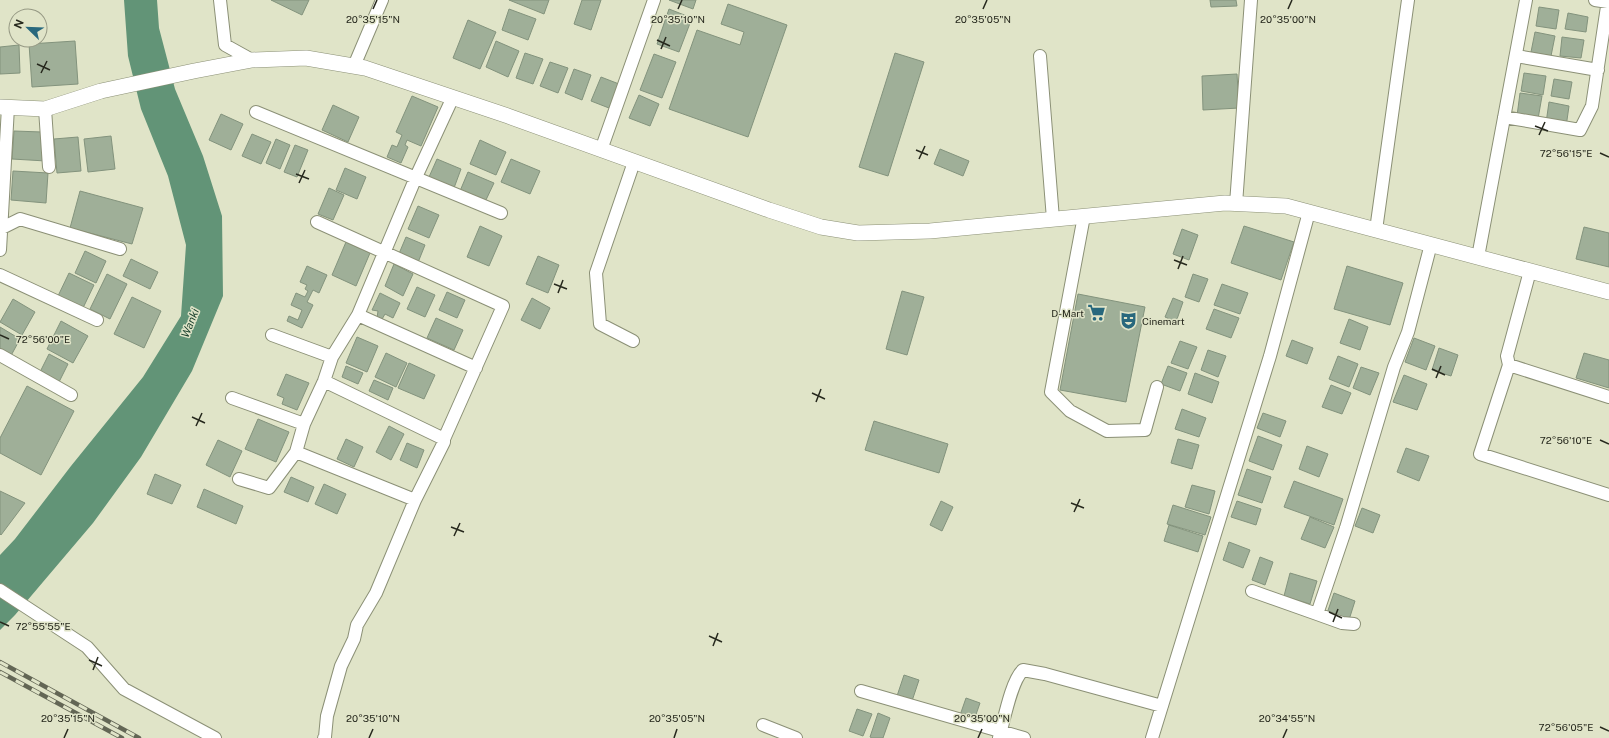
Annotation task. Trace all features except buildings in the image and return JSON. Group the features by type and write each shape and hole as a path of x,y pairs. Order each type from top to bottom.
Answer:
{"street":[{"path":"220,0 225,45 252,60"},
{"path":"354,66 382,0"},
{"path":"600,150 654,0"},
{"path":"1236,204 1251,0"},
{"path":"1376,230 1408,0"},
{"path":"1478,257 1526,0"},
{"path":"1504,117 1580,130 1592,106 1608,1 1595,0"},
{"path":"1040,56 1053,219"},
{"path":"1516,56 1598,70"},
{"path":"0,250 4,107 45,109 101,91 194,71 252,60 306,58 366,68 453,97 769,210 821,227 858,233 930,231 1225,203 1286,206 1609,292"},
{"path":"239,479 269,488 296,452 304,424 324,382 332,357 358,315 416,177 453,97"},
{"path":"45,109 49,167"},
{"path":"256,112 501,213"},
{"path":"633,341 600,324 596,273 634,162"},
{"path":"1152,738 1270,356 1309,212"},
{"path":"1084,216 1051,392 1070,411 1107,431 1145,430 1155,399 1157,387"},
{"path":"1,228 20,219 120,250"},
{"path":"318,222 503,306 444,442 415,500 376,593 357,625 354,639 340,666 326,716 324,738"},
{"path":"1317,614 1346,528 1394,367 1408,332 1431,244"},
{"path":"1530,271 1507,356 1509,365 1480,454 1609,496"},
{"path":"0,275 97,320"},
{"path":"358,315 476,368"},
{"path":"272,335 332,357"},
{"path":"0,355 71,395"},
{"path":"1509,365 1609,397"},
{"path":"324,382 444,439"},
{"path":"232,398 304,424"},
{"path":"296,452 415,500"},
{"path":"0,590 87,647 124,689 216,738"},
{"path":"1252,591 1342,623 1354,624"},
{"path":"1000,735 1015,683 1020,673 1024,670 1045,674 1162,706"},
{"path":"861,691 1000,735 1024,738"},
{"path":"763,724 796,738"}],"water":[{"name":"Wanki","path":"124,0 157,0 159,28 175,89 203,156 222,216 223,296 192,371 141,457 93,523 15,615 0,630 0,555 15,539 71,466 143,377 181,316 186,245 168,176 141,109 128,56"}],"railway":[{"path":"0,662 139,738"},
{"path":"0,672 122,738"}],"place":[{"name":"D-Mart","path":"1097,313"},
{"name":"Cinemart","path":"1129,321"}]}
